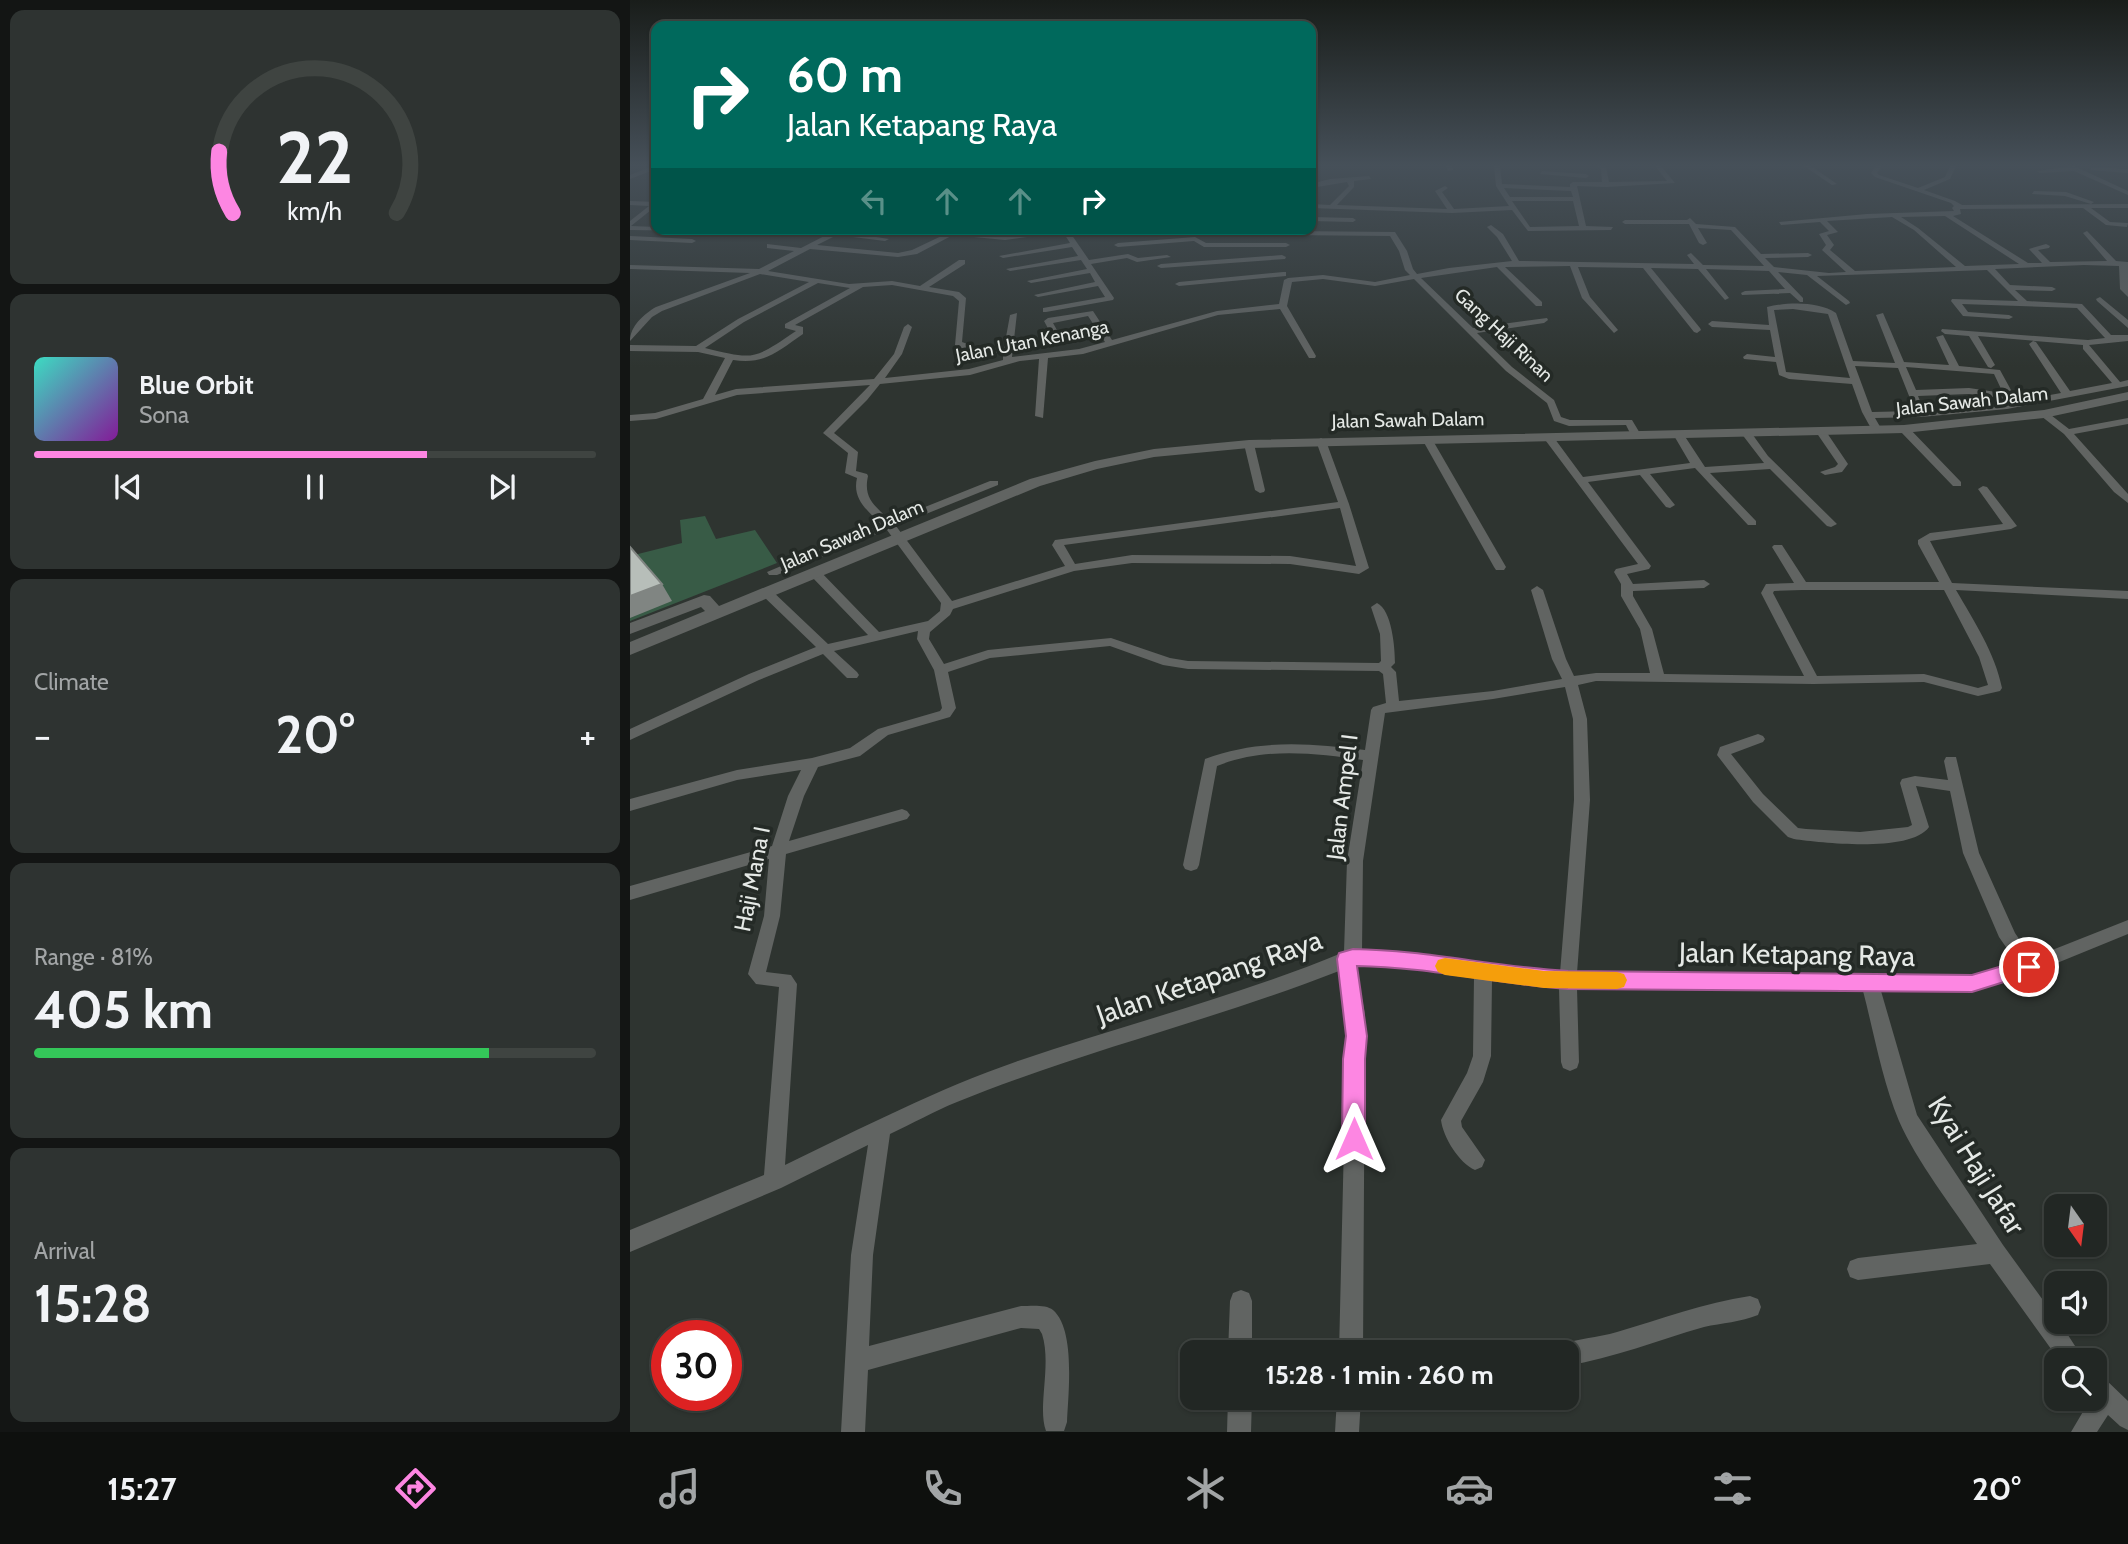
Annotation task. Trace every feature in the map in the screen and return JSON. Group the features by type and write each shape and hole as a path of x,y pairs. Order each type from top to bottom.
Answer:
{"street":[{"name":"Gang Haji Rinan","path":"1364,233 1392,234 1403,251 1409,270 1511,371 1551,402 1557,419 1634,431"},
{"path":"1496,233 1517,263"},
{"path":"1504,241 1518,238 1524,233"},
{"path":"1697,233 1703,243"},
{"path":"1737,233 1800,300"},
{"path":"1829,233 1823,234 1830,245 1826,248 1827,251 1853,274"},
{"path":"1917,233 1965,270"},
{"path":"1975,233 2029,267"},
{"path":"2087,233 2113,263"},
{"path":"630,338 649,315 659,309 759,272 833,235"},
{"path":"860,235 885,239"},
{"path":"870,237 874,235"},
{"path":"770,246 905,255 948,235"},
{"path":"984,235 1005,238 1028,235"},
{"path":"1046,310 1110,298 1069,235"},
{"path":"1288,235 1282,257 1286,277 1283,306 1312,356"},
{"path":"630,238 692,241"},
{"path":"1118,245 1195,239 1204,245 1286,245"},
{"path":"1003,256 1075,244"},
{"path":"2046,246 2033,249 2049,266"},
{"path":"1691,254 1698,267 1725,298"},
{"path":"1759,256 1808,255"},
{"path":"1031,281 1103,260 1128,256 1137,260 1167,257"},
{"path":"1161,266 1282,257"},
{"path":"922,288 962,262"},
{"path":"1010,269 1088,263"},
{"path":"1179,284 1324,277 1377,287 1418,276 1517,263 1770,268 1811,275 1991,270 2113,263 2125,264 2124,289 2128,295"},
{"path":"1498,264 1539,304"},
{"path":"1573,264 1586,298 1614,330"},
{"path":"1645,266 1697,330"},
{"path":"630,267 759,272 862,285 892,283 962,297 958,343 972,349 1008,356 1014,315"},
{"path":"1991,270 2024,302"},
{"path":"1811,275 1846,303"},
{"path":"698,349 715,335 816,281"},
{"path":"1038,295 1100,283"},
{"path":"630,348 698,349 730,356 761,358 800,332 800,329 788,326 862,285"},
{"path":"2008,287 2052,289"},
{"path":"1745,293 1792,291"},
{"path":"2100,299 2128,325"},
{"path":"2009,317 1966,314 1955,301 2079,306 2111,338 2128,338"},
{"name":"Jalan Utan Kenanga","path":"630,418 656,416 736,391 970,372 1008,356 1080,352 1217,313 1283,306"},
{"path":"1855,381 1785,375 1779,360 1770,309 1773,307 1832,313 1855,381 1873,423 2128,383"},
{"path":"1054,332 1048,321 1090,313 1110,344"},
{"path":"1880,315 1921,414"},
{"path":"1471,331 1544,320"},
{"path":"1712,324 1774,328"},
{"path":"908,327 898,354 864,398 828,433 853,452 850,472 863,476 860,488 863,499 894,531 947,603 947,607"},
{"path":"1955,368 1943,334 2099,343 2111,341 2111,338"},
{"path":"1972,334 2012,401"},
{"path":"2033,344 2067,394"},
{"path":"2086,347 2117,384"},
{"path":"708,399 730,356"},
{"path":"1040,416 1044,356"},
{"path":"1747,358 1779,360"},
{"path":"1849,363 1994,368"},
{"path":"1913,393 1969,391 2012,401"},
{"name":"Jalan Sawah Dalam","path":"710,607 766,592 814,572 894,531 1014,489 1102,461 1165,450 1321,441 1548,437 1634,431 1678,434 1821,432 1873,423 1904,429 2044,414 2128,396"},
{"path":"2044,414 2067,432 2097,469 2128,500"},
{"path":"2067,432 2128,421"},
{"path":"1904,429 1957,484"},
{"path":"1821,432 1843,464 1838,470 1825,472"},
{"path":"1746,433 1772,466 1831,524"},
{"path":"1678,434 1699,468 1752,523"},
{"path":"1548,437 1645,566 1620,572 1627,588 1627,596 1646,631 1658,677"},
{"path":"1427,439 1500,567"},
{"path":"630,735 754,677 824,649 930,624 940,618 947,607 1072,568 1167,558 1290,560 1359,570 1363,568 1321,441"},
{"path":"1249,444 1260,489"},
{"path":"1581,480 1643,472 1772,466"},
{"path":"1643,472 1670,505"},
{"path":"773,572 894,531 994,483"},
{"path":"1382,667 1389,672 1394,706 1493,695 1596,677 1813,680 1924,678 1978,692 1995,688 1987,662 1924,544 1926,538 2011,526 1983,489"},
{"path":"1072,568 1058,545 1059,542 1344,504"},
{"path":"1778,547 1802,586"},
{"path":"814,572 877,637"},
{"path":"1627,588 1704,584"},
{"path":"1813,680 1767,593 1770,587 1944,585 2060,589 2128,595"},
{"path":"1537,590 1575,693 1580,719 1582,800 1568,980 1570,1062"},
{"path":"766,592 852,675"},
{"path":"630,629 710,607"},
{"path":"630,649 710,607"},
{"path":"941,670 988,654 1111,642 1135,648 1168,662 1188,665 1382,667 1388,663 1389,644 1388,633 1377,607"},
{"path":"630,805 737,775 812,763 855,752 883,732 945,714 948,708 941,670 923,639 924,631 930,624"},
{"name":"Jalan Ampel I","path":"1351,1340 1354,1059 1357,1036 1350,958 1355,861 1376,713 1394,706"},
{"path":"1758,739 1725,751 1724,755 1758,798 1794,833 1888,837 1912,833 1921,827 1908,783 1915,781 1956,786"},
{"path":"1191,865 1210,762 1227,755 1267,748 1322,750 1370,756"},
{"path":"1951,761 1971,853 2008,937 2029,967"},
{"name":"Haji Mana I","path":"774,1181 788,984 785,980 762,979 757,974 772,916 778,851 796,796 812,763"},
{"path":"630,893 902,815"},
{"name":"Jalan Ketapang Raya","path":"630,1241 774,1181 983,1082 1267,991 1350,958 1392,958 1483,972 1568,980 1972,984 2029,967 2128,927"},
{"path":"1475,1160 1452,1130 1451,1120 1476,1076 1482,1056 1483,972"},
{"name":"Kyai Haji Jafar","path":"1870,983 1908,1118 1952,1191 2064,1348"},
{"path":"853,1432 862,1255 881,1128"},
{"path":"1858,1269 1995,1253"},
{"path":"1240,1340 1241,1301"},
{"path":"1579,1351 1651,1334 1723,1310 1750,1307"},
{"path":"856,1361 1021,1317 1045,1318 1054,1329 1057,1366 1055,1422"},
{"path":"2107,1398 2128,1418"},
{"path":"1239,1432 1240,1410"},
{"path":"1347,1432 1348,1410"},
{"path":"2083,1432 2092,1411"}],"green space":[{"path":"705,516 716,539 755,530 777,563 630,621 630,556 682,543 680,520"}],"building":[{"path":"630,547 662,584 630,596"}],"slow traffic":[{"path":"1445,966 1544,980 1617,980"}],"route":[{"path":"1354,1139 1354,1059 1357,1036 1346,959 1392,958 1544,980 1972,984 2029,967"}]}
